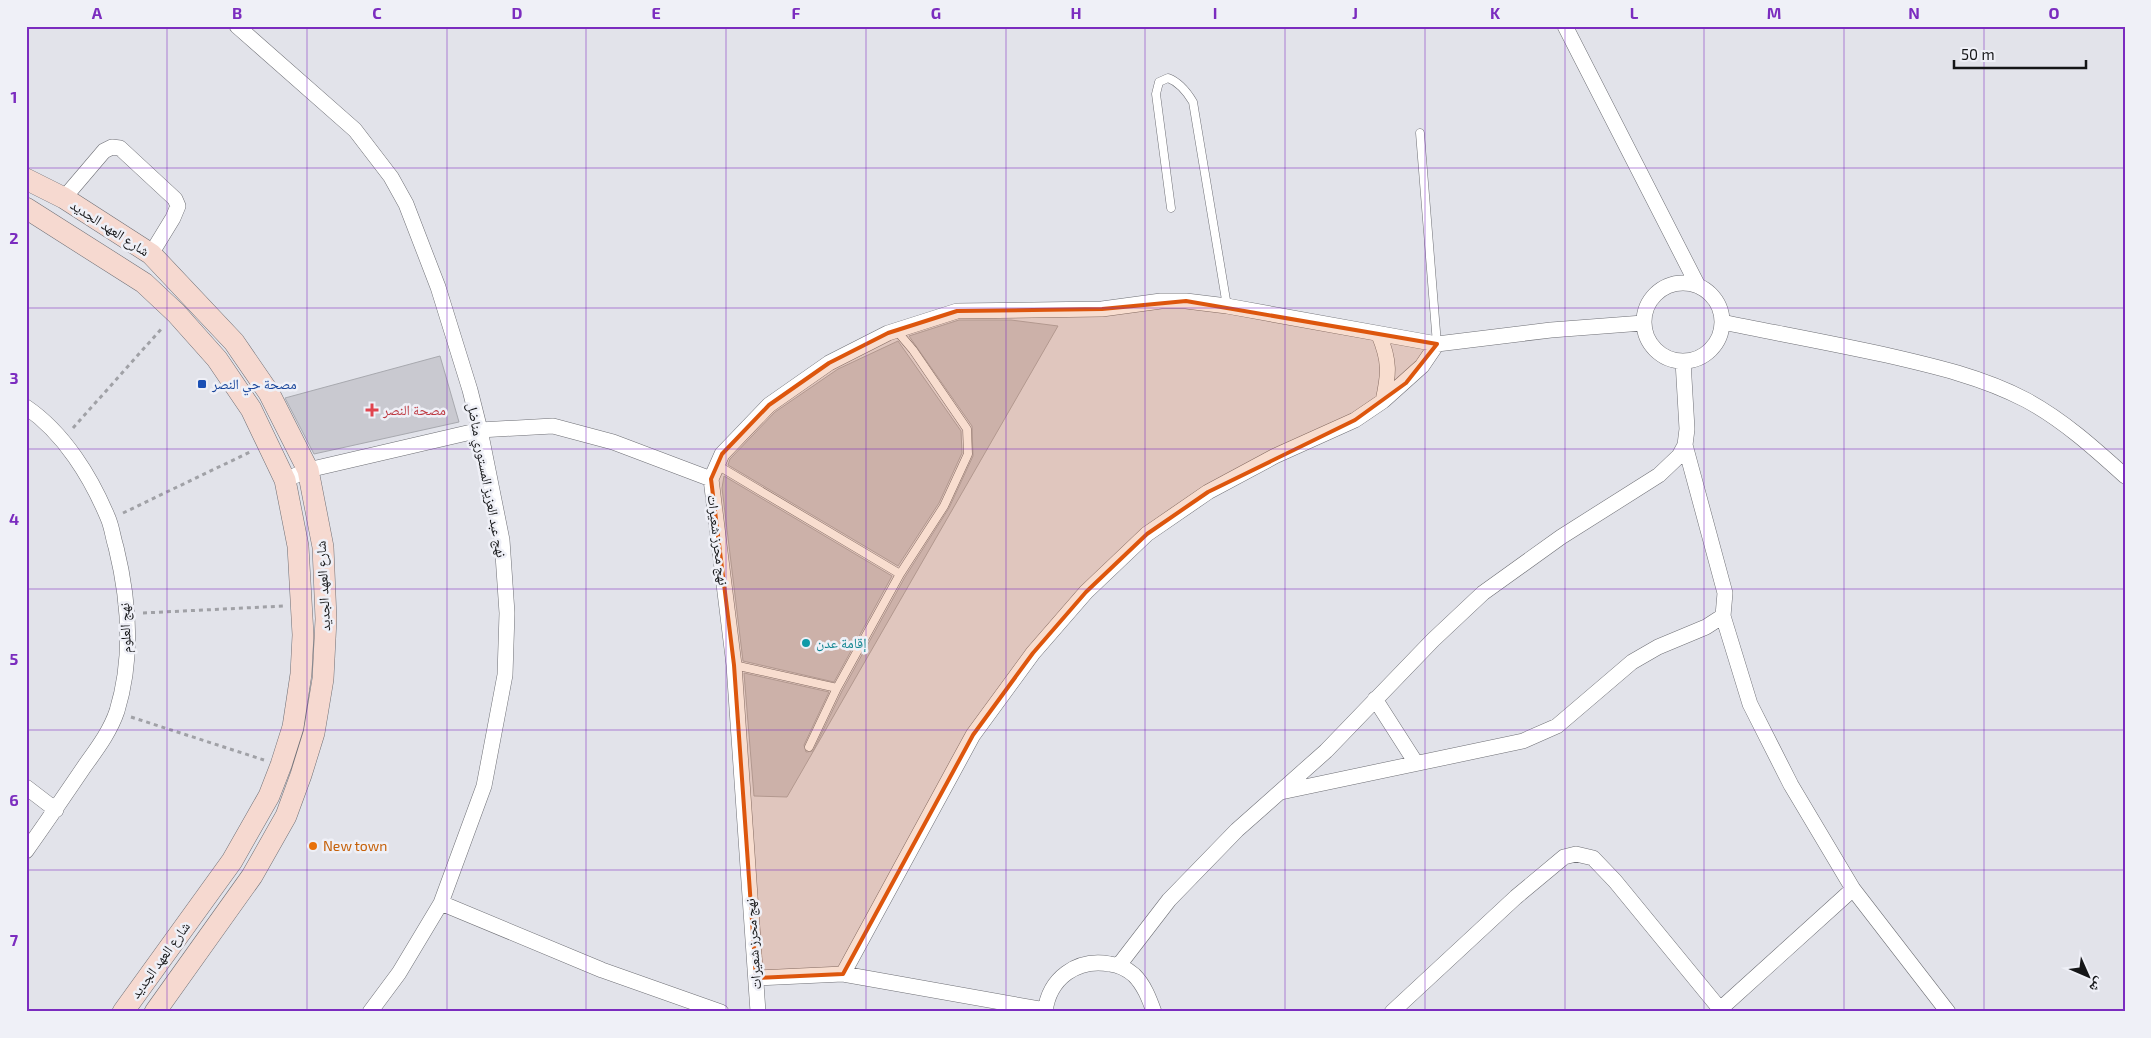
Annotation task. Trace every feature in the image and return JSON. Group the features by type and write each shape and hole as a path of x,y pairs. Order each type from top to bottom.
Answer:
{"main road":[{"name":"شارع العهد الجديد","path":"26,179 64,198 151,254 234,342 269,393 308,470 323,547 326,619 323,679 314,733 301,775 286,816 252,876 155,1012"},
{"name":"شارع العهد الجديد","path":"26,208 144,283 176,313 217,359 251,409 285,480 298,546 303,635 301,674 293,727 281,765 269,796 232,861 123,1012"}],"street":[{"name":"نهج عبد العزيز المستوري مناضل","path":"237,26 355,130 391,177 406,204 438,286 480,430 502,540 507,613 506,675 484,786 441,903 399,973 370,1012"},
{"path":"1565,26 1698,286"},
{"path":"64,198 104,151 112,147 120,148 175,199 178,206 173,218 151,254"},
{"path":"1682,282 1698,286 1710,294 1719,307 1722,322 1719,337 1710,350 1698,358 1683,361 1668,358 1655,350 1647,338 1643,323 1646,308 1655,294 1667,286 1682,282"},
{"path":"714,472 722,454 769,405 829,363 896,330 958,311 1102,309 1161,301 1186,301 1227,306 1437,344 1552,330 1643,323"},
{"path":"1722,322 1935,366 1980,380 2025,399 2048,413 2077,434 2125,476"},
{"path":"1379,335 1386,353 1388,374 1383,401"},
{"path":"843,974 973,735 1033,653 1086,592 1147,534 1208,492 1275,456 1355,420 1383,401 1422,366 1437,344"},
{"path":"1683,361 1685,445 1725,594 1723,616 1750,704 1791,785 1853,889 1948,1012"},
{"name":"نهج العلوم","path":"26,407 39,416 62,440 90,480 109,520 122,571 127,635 126,672 116,712 103,739 26,851"},
{"name":"نهج محرز شعيرات","path":"285,480 308,470 480,430 554,426 714,472 734,665 758,1012"},
{"path":"1119,965 1169,900 1237,830 1326,751 1375,698 1483,593 1561,537 1659,475 1679,456 1685,445"},
{"path":"1279,793 1523,741 1557,726 1632,662 1658,647 1706,627 1723,616"},
{"path":"1375,698 1416,764"},
{"path":"26,787 56,810"},
{"path":"1392,1012 1516,897 1564,858 1576,854 1593,858 1615,880 1718,1010 1853,889"},
{"path":"441,903 602,970 721,1012"},
{"path":"756,978 843,974 1045,1011 1048,995 1056,982 1068,971 1082,964 1097,962 1119,965 1134,975 1148,994 1154,1012"}],"lane":[{"path":"1171,208 1156,94 1159,82 1168,78 1174,80 1187,92 1193,102 1227,306"},
{"path":"1420,133 1437,344"},
{"path":"809,747 837,688 900,574 944,506 968,454 967,429 913,350 896,330"},
{"path":"714,472 900,574"},
{"path":"734,665 837,688"}],"path":[{"path":"62,440 176,313"},
{"path":"109,520 269,444"},
{"path":"125,614 302,605"},
{"path":"116,712 281,765"}],"highlighted area":[{"path":"1186,301 1437,344 1406,383 1355,420 1208,492 1147,534 1086,592 1033,653 973,735 843,974 756,978 734,665 711,479 722,454 769,405 829,363 888,333 957,311 1102,309"}],"building":[{"path":"959,320 1011,320 1058,326 787,797 754,796 744,673 829,692 804,745 806,752 813,751 842,691 905,577 949,508 973,456 972,426 909,336"},
{"path":"898,341 961,431 962,453 939,503 898,566 728,465 730,459 775,412 838,369"},
{"name":"مصحة النصر","path":"440,356 459,422 314,454 285,398"},
{"path":"724,476 892,576 834,682 743,661 722,488"}],"place":[{"name":"مصحة حي النصر","path":"202,384"},
{"name":"مصحة النصر","path":"372,410"},
{"name":"إقامة عدن","path":"806,643"},
{"name":"New town","path":"313,846"}]}
